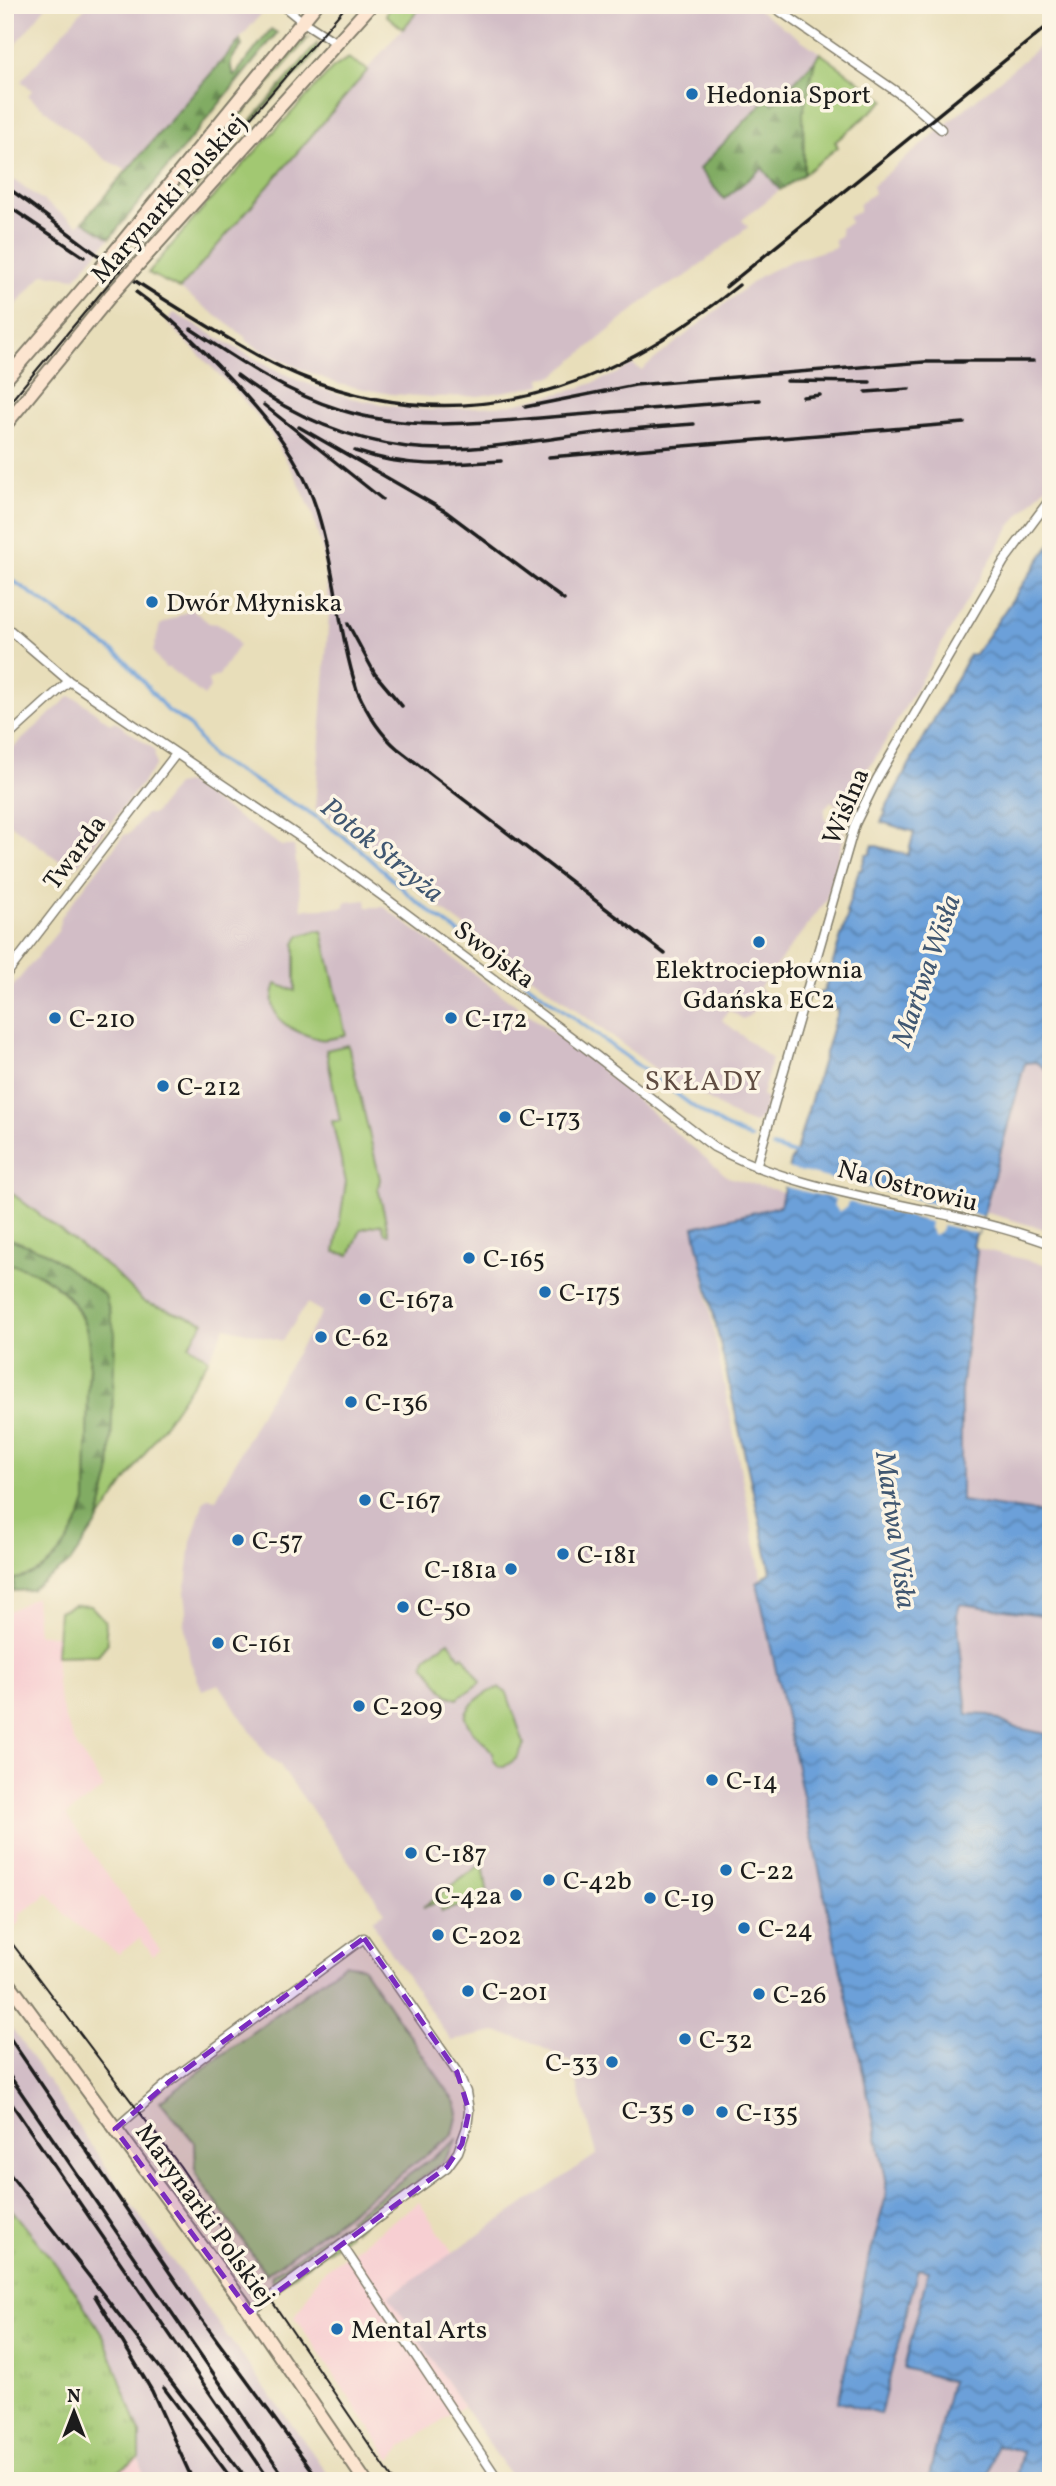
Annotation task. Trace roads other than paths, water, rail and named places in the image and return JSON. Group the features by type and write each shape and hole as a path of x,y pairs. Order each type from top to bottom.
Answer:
{"main road":[{"name":"Marynarki Polskiej","path":"5,380 112,255 316,5"},
{"name":"Marynarki Polskiej","path":"5,425 111,295 371,5"},
{"name":"Marynarki Polskiej","path":"5,1978 250,2312 365,2481"}],"street":[{"path":"282,5 338,44"},
{"path":"771,5 906,99 942,129"},
{"name":"Wiślna","path":"756,1167 855,824 883,768 1004,561 1051,498"},
{"name":"Swojska","path":"5,626 69,681 388,900 595,1055 700,1138 756,1167"},
{"path":"5,739 69,681"},
{"name":"Twarda","path":"5,976 176,754"},
{"name":"Na Ostrowiu","path":"756,1167 1051,1244"},
{"path":"115,2129 170,2081 364,1938 457,2072 466,2092 469,2119 462,2144 447,2167 250,2312"},
{"path":"342,2245 499,2481"}],"water":[{"name":"Martwa Wisła","path":"1051,543 1051,1073 1036,1062 1025,1063 973,1246 977,1250 961,1392 961,1501 1051,1514 1051,1616 960,1604 957,1614 967,1714 989,1715 1013,1727 1051,1735 1051,2481 1015,2481 1022,2451 996,2445 988,2481 928,2481 951,2381 904,2368 928,2271 918,2269 880,2414 838,2402 868,2263 886,2196 886,2179 757,1583 771,1572 694,1227 780,1206 790,1162 795,1154 838,1009 820,1008 818,994 824,991 859,870 873,845 908,855 914,832 881,822 886,812 884,811 969,655 975,654"}],"waterway":[{"name":"Potok Strzyża","path":"5,575 123,658 167,710 188,724 212,757 312,814 357,847 416,901 694,1107 751,1139"},
{"name":"Potok Strzyża","path":"773,1147 797,1155"}],"tram line":[{"path":"5,408 347,5"},
{"path":"5,1934 180,2166 394,2481"}],"railway":[{"path":"726,287 1051,23"},
{"path":"5,186 128,276 269,361 303,377 362,396 421,405 478,404 533,394 587,377 639,352 690,321 739,285"},
{"path":"5,204 84,257"},
{"path":"136,292 179,328 235,384 279,436 302,474 312,495 325,539 357,690 379,729 398,749 665,954"},
{"path":"191,329 245,364 301,395 341,410 396,421 424,424 479,423 760,400"},
{"path":"955,361 1033,361"},
{"path":"525,407 635,385 924,362 963,362"},
{"path":"237,375 296,412 339,431 384,443 425,449 479,447 694,424"},
{"path":"787,381 870,382"},
{"path":"866,392 909,389"},
{"path":"803,397 820,395"},
{"path":"264,405 382,499"},
{"path":"549,457 964,423"},
{"path":"299,427 445,511 564,600"},
{"path":"355,451 409,463 501,461"},
{"path":"348,624 375,674 402,706"},
{"path":"5,2031 200,2317 320,2481"},
{"path":"5,2069 287,2481"},
{"path":"5,2094 270,2481"},
{"path":"5,2168 248,2481"},
{"path":"95,2296 152,2391 193,2481"},
{"path":"164,2388 233,2481"}],"place":[{"name":"Hedonia Sport","path":"692,94"},
{"name":"Dwór Młyniska","path":"152,602"},
{"name":"Elektrociepłownia Gdańska EC2","path":"759,942"},
{"name":"C-210","path":"55,1018"},
{"name":"C-172","path":"451,1018"},
{"name":"C-212","path":"163,1086"},
{"name":"C-173","path":"505,1117"},
{"name":"C-165","path":"469,1258"},
{"name":"C-175","path":"545,1292"},
{"name":"C-167a","path":"365,1299"},
{"name":"C-62","path":"321,1337"},
{"name":"C-136","path":"351,1402"},
{"name":"C-167","path":"365,1500"},
{"name":"C-57","path":"238,1540"},
{"name":"C-181","path":"563,1554"},
{"name":"C-181a","path":"511,1569"},
{"name":"C-50","path":"403,1607"},
{"name":"C-161","path":"218,1643"},
{"name":"C-209","path":"359,1706"},
{"name":"C-14","path":"712,1780"},
{"name":"C-187","path":"411,1853"},
{"name":"C-22","path":"726,1870"},
{"name":"C-42b","path":"549,1880"},
{"name":"C-42a","path":"516,1895"},
{"name":"C-19","path":"650,1898"},
{"name":"C-24","path":"744,1928"},
{"name":"C-202","path":"438,1935"},
{"name":"C-201","path":"468,1991"},
{"name":"C-26","path":"759,1994"},
{"name":"C-32","path":"685,2039"},
{"name":"C-33","path":"612,2062"},
{"name":"C-35","path":"688,2110"},
{"name":"C-135","path":"722,2112"},
{"name":"Mental Arts","path":"337,2329"}],"district":[{"name":"SKŁADY","path":"704,1080"}]}
